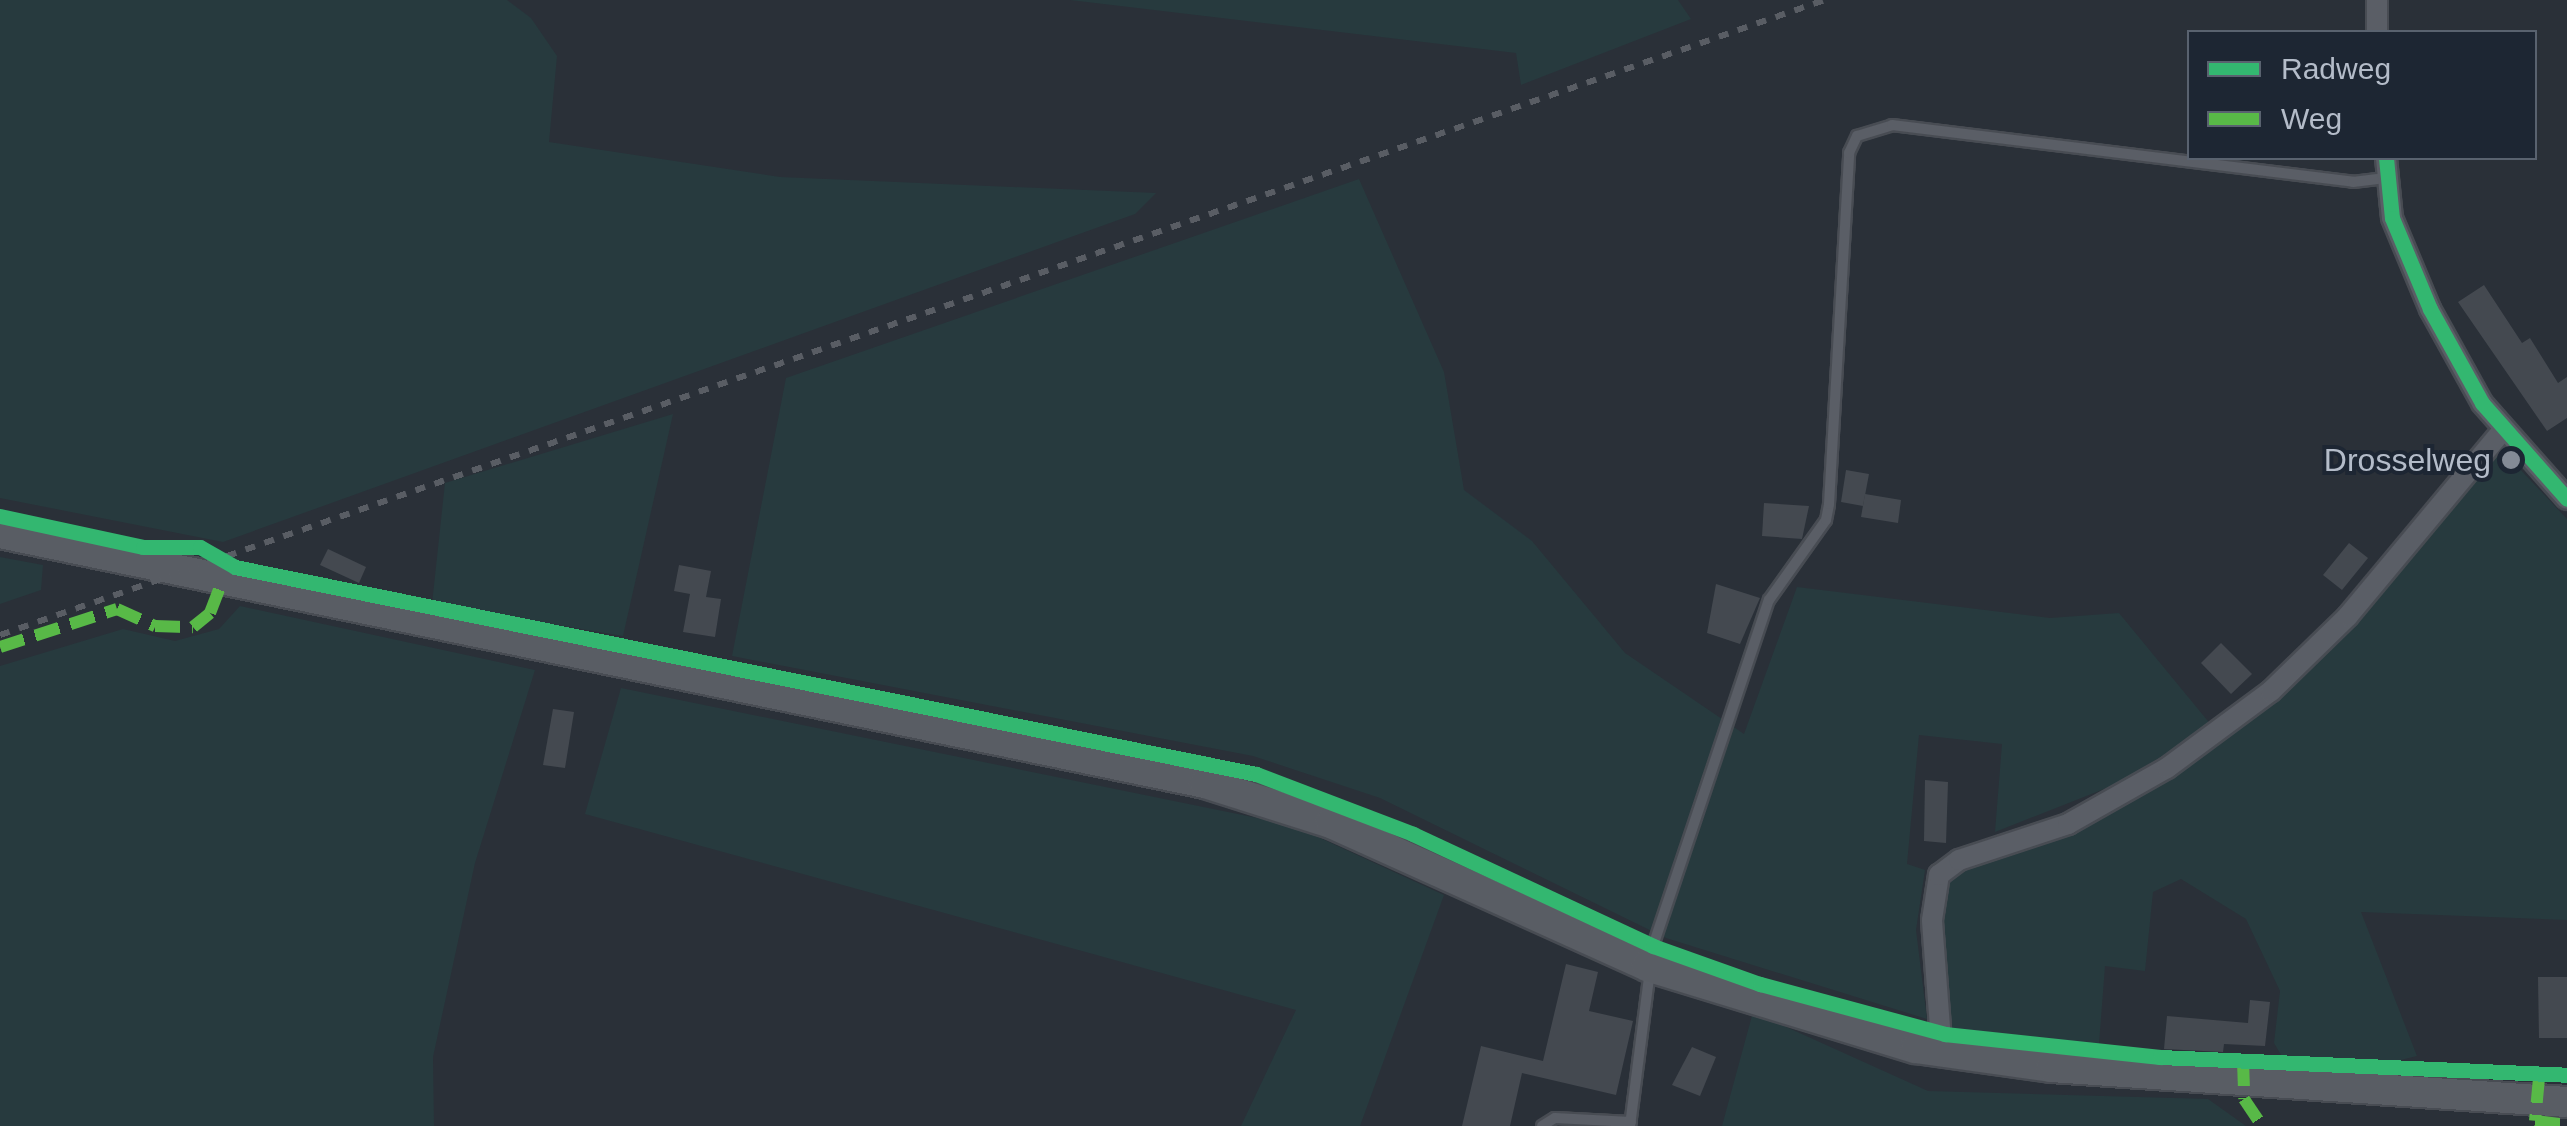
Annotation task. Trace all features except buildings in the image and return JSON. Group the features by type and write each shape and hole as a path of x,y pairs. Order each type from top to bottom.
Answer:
{"street":[{"path":"2377,0 2377,30"},
{"path":"2387,168 2392,218 2430,309 2503,430 2567,499"},
{"path":"1942,1054 1932,920 1939,875 1959,860 2068,824 2167,768 2271,691 2348,616 2503,430"},
{"path":"0,533 1205,783 1330,824 1647,966 1796,1016 1942,1054 2310,1088 2567,1102"}],"lane":[{"path":"1542,1126 1555,1118 1630,1124 1647,966 1770,600 1826,520 1849,152 1857,136 1892,124 2353,182 2387,168"}],"green space":[{"path":"0,0 507,0 531,18 557,56 549,142 780,177 1156,193 1135,214 223,542 0,498"},
{"path":"1070,0 1678,0 1691,19 1521,85 1516,53"},
{"path":"1359,179 1444,372 1464,490 1532,541 1625,653 1744,734 1797,587 2050,618 2119,613 2212,726 2114,785 1995,832 2002,744 1919,735 1907,864 1925,870 1916,930 1927,1019 1666,938 1380,798 1253,756 732,656 786,378"},
{"path":"673,414 623,636 432,604 445,483"},
{"path":"2502,450 2567,519 2567,920 2361,912 2417,1056 2388,1063 2284,1060 2274,1043 2280,991 2246,919 2181,879 2153,892 2145,971 2105,966 2099,1044 1948,1028 1939,903 1946,880 1966,865 2058,838 2220,741"},
{"path":"0,557 43,565 41,590 0,604"},
{"path":"240,606 535,670 475,863 433,1057 434,1126 0,1126 0,666 123,629 175,641 219,629"},
{"path":"621,688 1292,825 1444,895 1360,1126 1241,1126 1296,1010 585,814"},
{"path":"1753,1012 1928,1091 2208,1099 2246,1126 1722,1126"}],"railway":[{"path":"0,635 1824,0"}],"marked path":[{"path":"0,647 117,609 155,626 193,627 210,613 222,581"},
{"path":"2243,1061 2244,1099 2262,1126"},
{"path":"2539,1078 2535,1121 2567,1125"}],"cycle path":[{"path":"2386,160 2392,218 2430,309 2482,403 2567,499"},
{"path":"0,516 143,547 200,547 235,567 1256,774 1413,834 1653,946 1760,984 1945,1034 2160,1057 2567,1075"}],"place":[{"name":"Drosselweg","path":"2511,460"}]}
